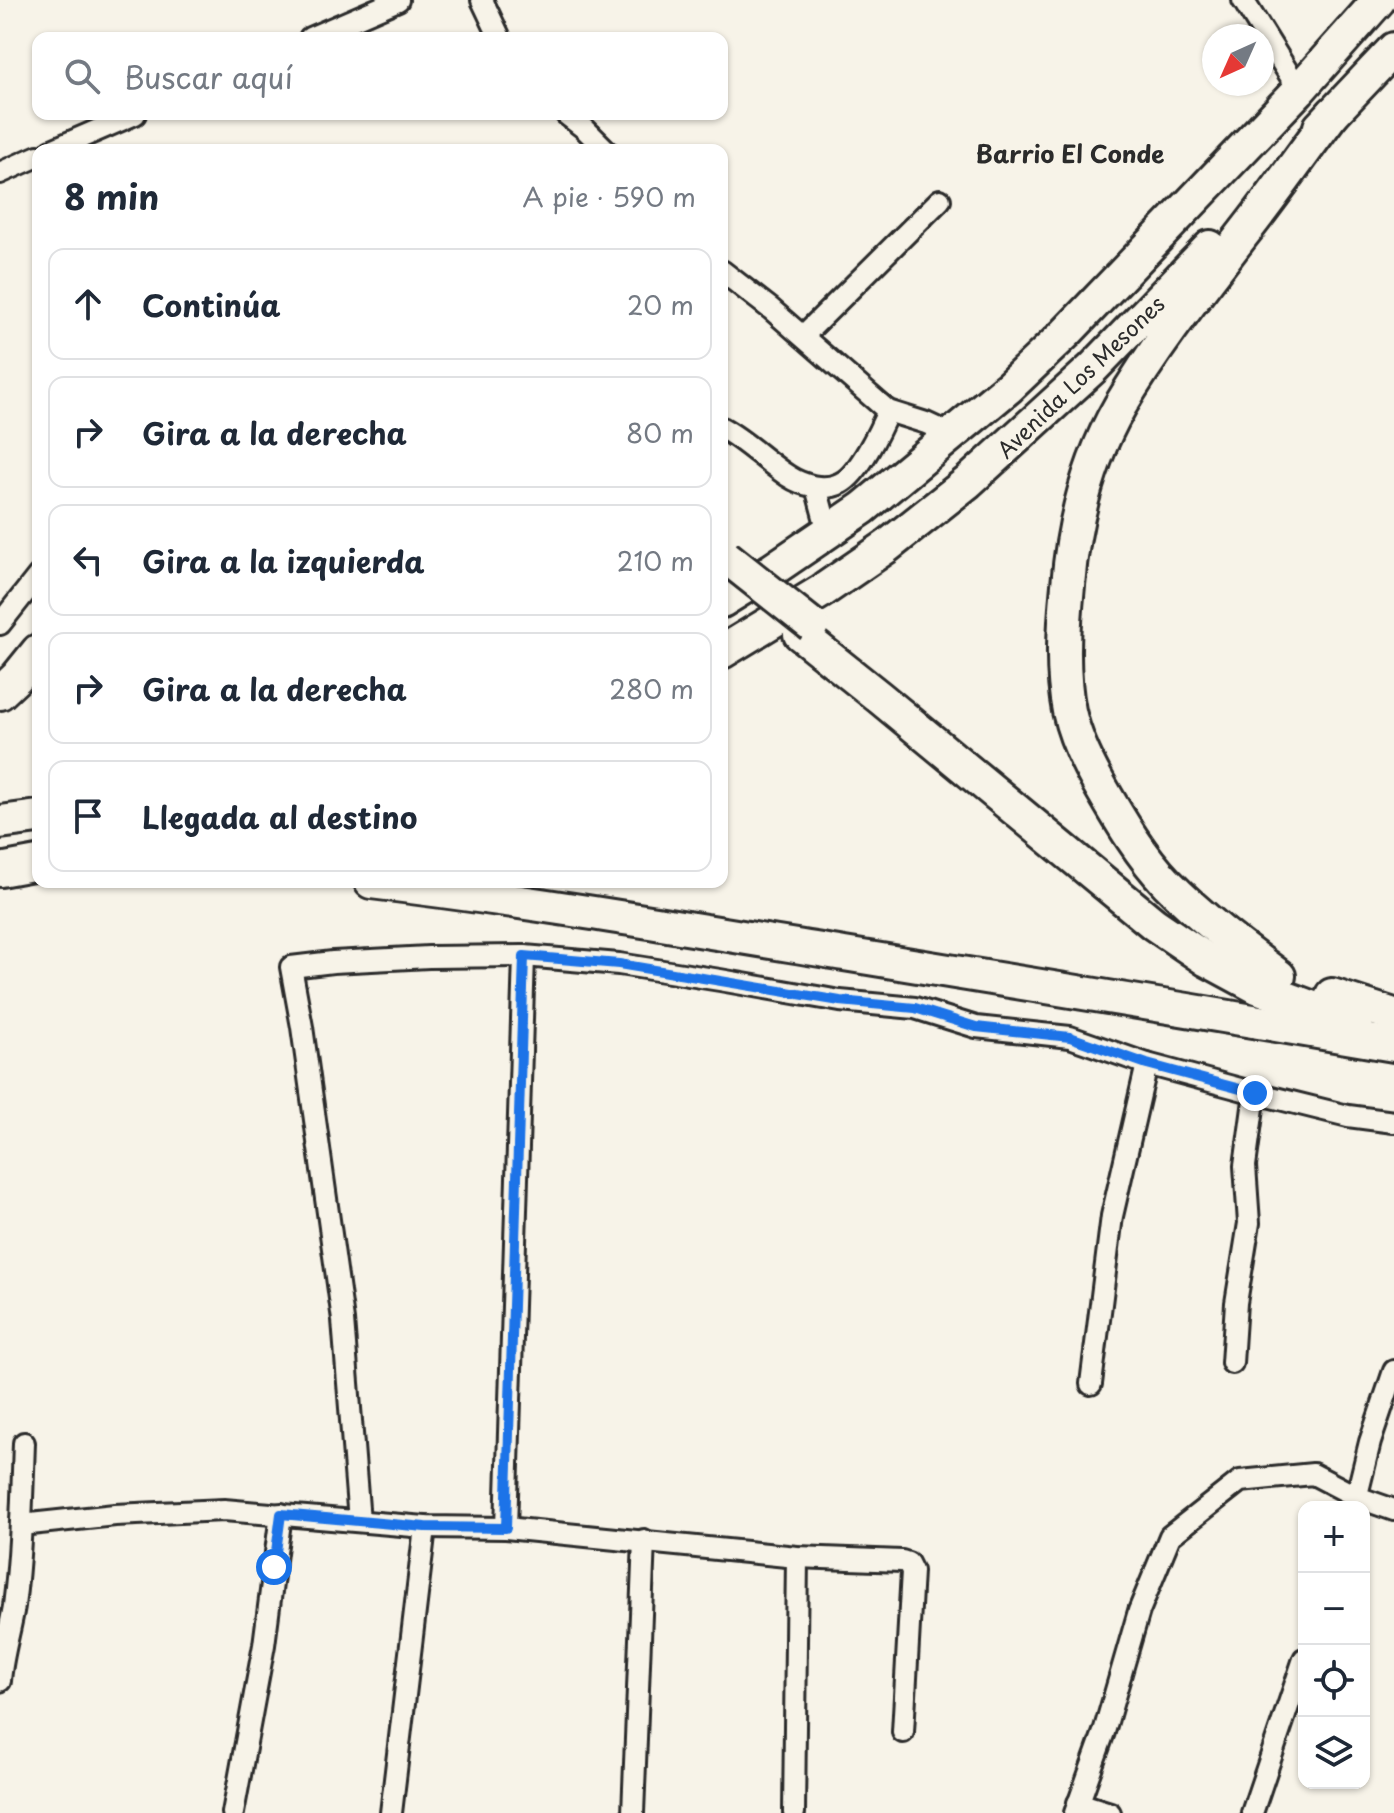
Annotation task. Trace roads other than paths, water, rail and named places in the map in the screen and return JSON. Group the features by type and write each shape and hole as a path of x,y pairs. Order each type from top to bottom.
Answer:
{"highway":[{"name":"Avenida Los Mesones","path":"728,597 863,508 1009,387 1066,333 1299,90 1379,0"},
{"name":"Avenida Los Mesones","path":"728,648 822,591 886,547 968,482 1093,368 1394,49"},
{"path":"1279,976 1214,927 1166,882 1134,842 1111,805 1089,766 1070,713 1065,666 1066,613 1070,560 1082,499 1119,409 1174,323 1333,113"},
{"path":"728,564 1139,891 1234,956 1279,976 1394,1015"},
{"path":"806,629 879,697 1154,924 1207,960 1257,987 1394,1037"},
{"path":"0,693 32,658"},
{"path":"0,822 32,818"},
{"path":"0,871 32,864"},
{"path":"0,871 32,873"},
{"path":"415,888 672,926 1394,1045"}],"street":[{"path":"324,32 398,0"},
{"path":"482,0 497,32"},
{"path":"1243,0 1299,90"},
{"path":"66,144 121,120"},
{"path":"574,120 600,144"},
{"path":"0,173 32,159"},
{"path":"803,336 940,200"},
{"path":"728,276 888,411 952,435"},
{"path":"728,432 796,480 816,487 835,486 850,476 871,447 888,411"},
{"path":"816,487 828,532"},
{"path":"0,624 32,584"},
{"path":"506,1528 524,956"},
{"path":"359,1521 343,1320 291,967 429,957 524,956 619,964 840,1001 915,1008 976,1027 1070,1037 1147,1064 1255,1093 1348,1116 1394,1122"},
{"path":"1091,1384 1112,1216 1147,1064"},
{"path":"1232,1363 1236,1303 1249,1223 1245,1166 1255,1093"},
{"path":"1356,1501 1370,1442 1394,1371"},
{"path":"0,1681 14,1608 24,1443"},
{"path":"1110,1813 1076,1808 1104,1732 1139,1611 1170,1536 1240,1481 1313,1474 1354,1501"},
{"path":"0,1502 22,1503"},
{"path":"1370,1505 1394,1510"},
{"path":"21,1525 115,1515 224,1510 425,1527 506,1528 797,1557 908,1563 912,1571 903,1732"},
{"path":"233,1813 264,1645 281,1514"},
{"path":"391,1813 425,1527"},
{"path":"633,1813 644,1540"},
{"path":"794,1813 797,1557"},
{"path":"1252,1813 1298,1677"}],"district":[{"name":"Barrio El Conde","path":"1070,153"}]}
